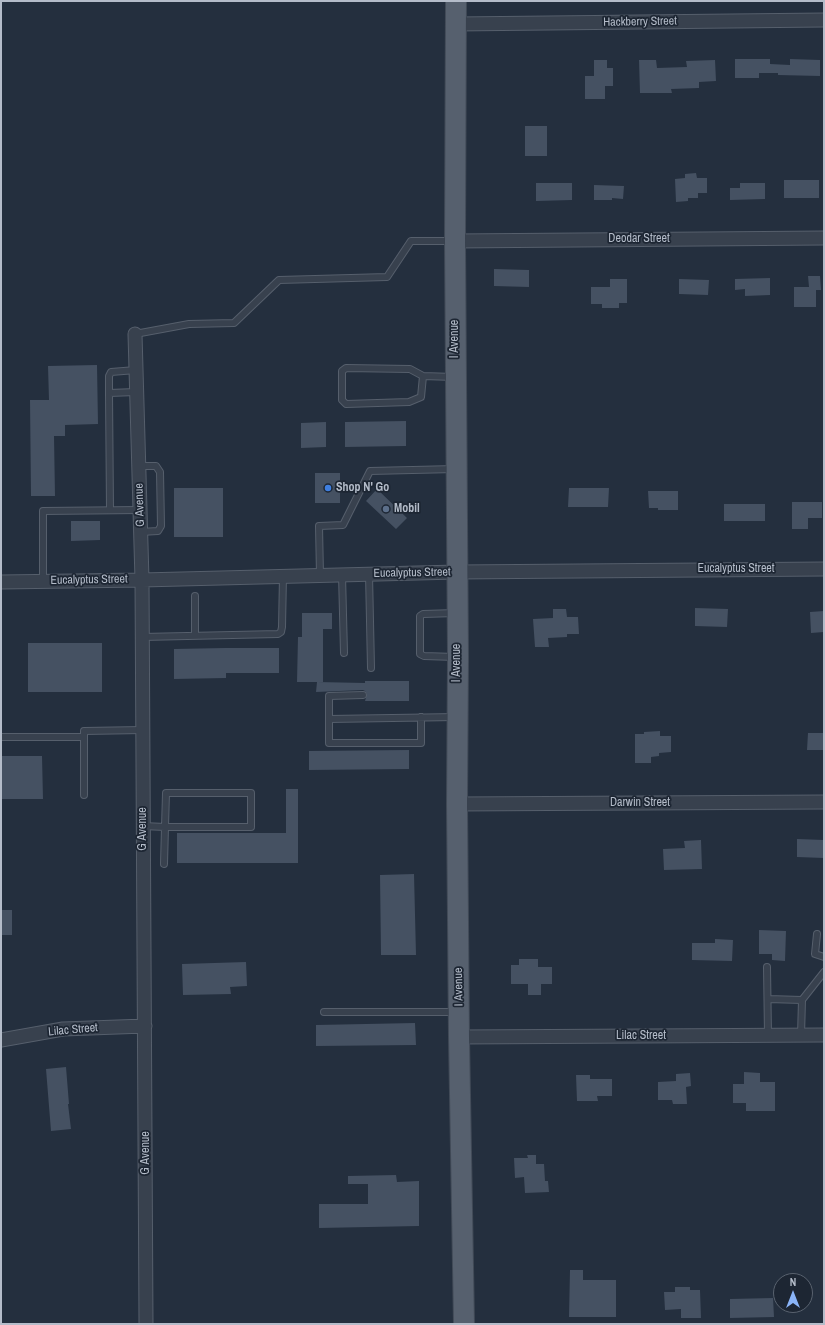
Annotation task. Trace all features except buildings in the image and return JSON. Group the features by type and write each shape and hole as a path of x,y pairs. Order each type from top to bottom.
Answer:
{"main road":[{"name":"I Avenue","path":"456,1 455,241 458,657 457,804 464,1324"}],"street":[{"name":"Hackberry Street","path":"456,24 824,20"},
{"name":"Deodar Street","path":"455,241 824,238"},
{"name":"G Avenue","path":"135,334 142,580 146,1324"},
{"name":"Eucalyptus Street","path":"1,582 457,572 824,569"},
{"name":"Darwin Street","path":"457,804 824,802"},
{"name":"Lilac Street","path":"1,1040 63,1030 145,1026"},
{"name":"Lilac Street","path":"459,1037 824,1035"}],"lane":[{"path":"135,334 189,324 234,323 279,280 387,277 411,241 455,241"},
{"path":"423,376 421,397 409,402 346,404 342,400 342,371 346,368 410,369 423,376 456,377"},
{"path":"110,510 109,376 111,372 136,370"},
{"path":"109,393 136,392"},
{"path":"138,466 156,466 160,472 161,526 158,531 140,532"},
{"path":"320,575 319,526 343,525 370,471 456,469"},
{"path":"43,581 43,511 140,510"},
{"path":"369,574 371,668"},
{"path":"342,575 344,653"},
{"path":"142,637 278,634 281,632 282,627 282,576"},
{"path":"195,596 195,636"},
{"path":"457,613 423,614 420,616 420,654 424,656 458,657"},
{"path":"363,695 329,696 329,743 421,743 421,717"},
{"path":"329,719 457,717"},
{"path":"84,795 84,730 143,730"},
{"path":"1,737 84,737"},
{"path":"144,826 165,827 251,827 251,793 166,793 165,827 164,864"},
{"path":"817,934 815,954 824,957"},
{"path":"767,967 768,1035"},
{"path":"801,1035 802,1000 824,972"},
{"path":"768,999 802,1000"},
{"path":"324,1012 459,1012"}],"place":[{"name":"Shop N' Go","path":"328,488"},
{"name":"Mobil","path":"386,509"}]}
